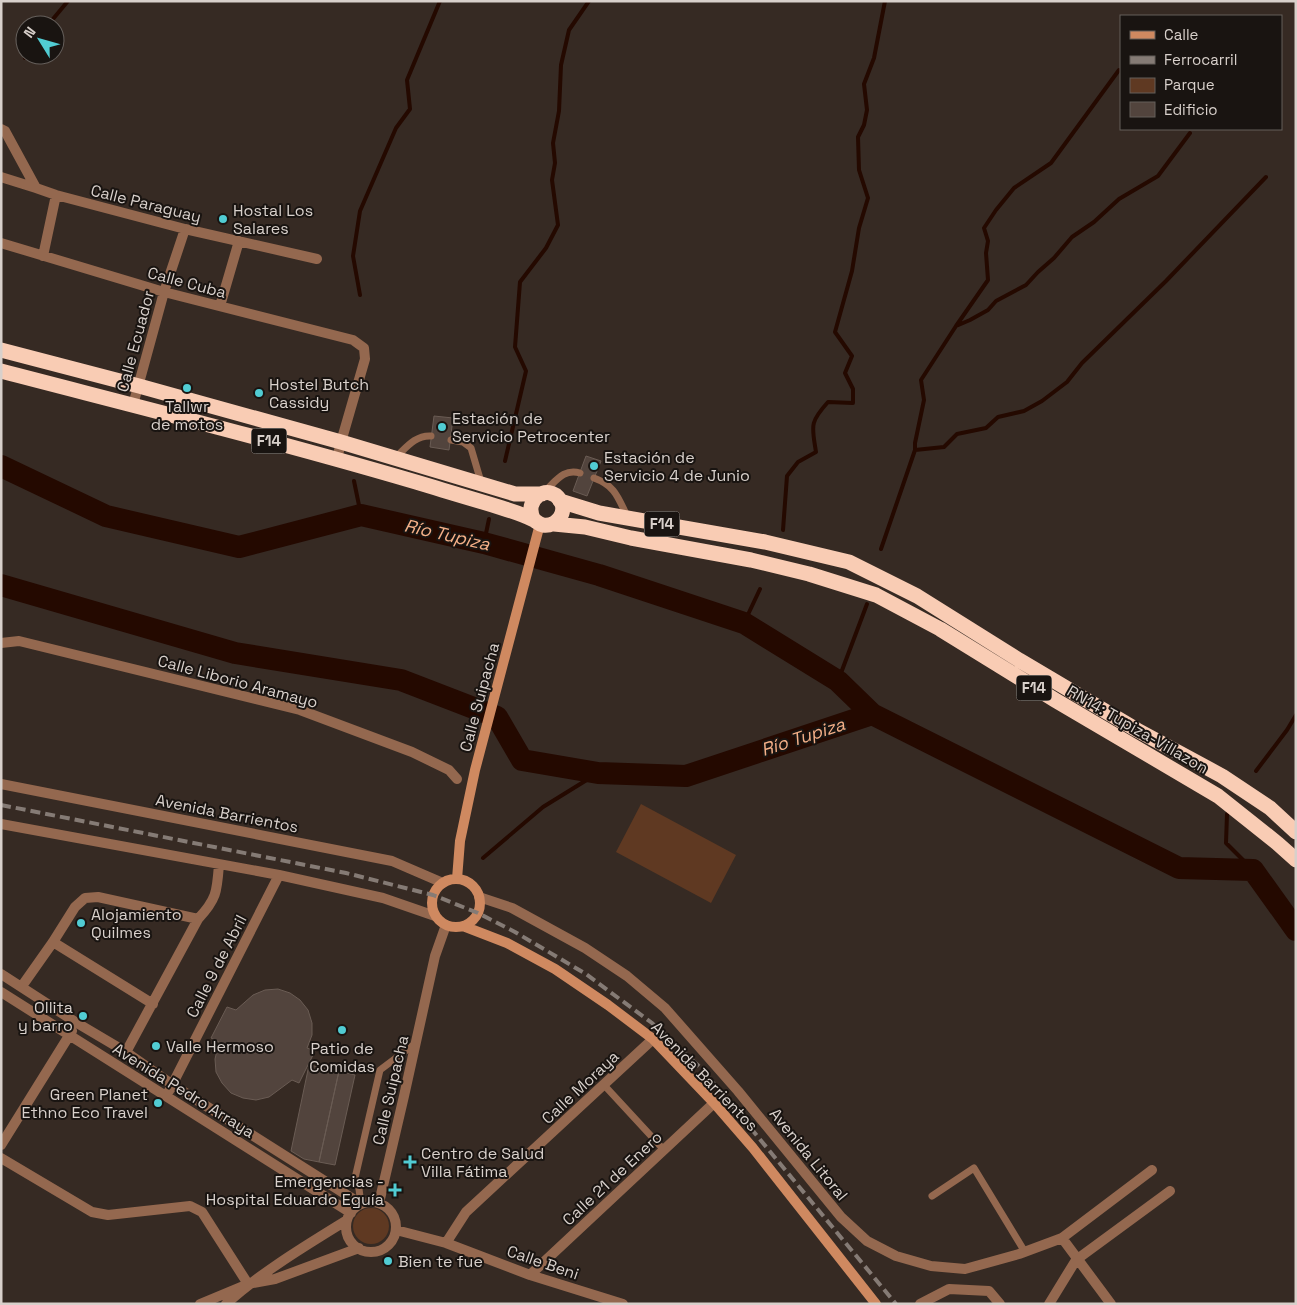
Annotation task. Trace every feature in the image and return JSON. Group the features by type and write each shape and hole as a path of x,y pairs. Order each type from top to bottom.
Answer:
{"highway":[{"name":"F14","path":"1,350 341,442 515,494 553,494 560,501"},
{"name":"F14","path":"1,371 338,459 501,508 543,523"},
{"path":"542,494 534,500 530,510 543,523 561,516 563,511 560,501"},
{"name":"RN14: Tupiza-Villazon","path":"560,501 599,513 765,542 849,562 908,591 1136,730 1222,776 1270,808 1296,832"},
{"name":"RN14: Tupiza-Villazon","path":"543,523 584,527 631,538 751,560 805,573 876,595 940,629 1055,700 1218,796 1278,843 1296,860"},
{"path":"805,573 810,553"},
{"path":"899,607 908,591"},
{"path":"1184,776 1191,760"}],"street":[{"path":"1,129 5,131 36,188"},
{"name":"Calle Paraguay","path":"1,177 56,195 185,229 317,259"},
{"path":"43,256 56,195"},
{"name":"Calle Ecuador","path":"133,405 164,292 185,229"},
{"path":"220,306 239,241"},
{"name":"Calle Cuba","path":"1,243 164,292 353,340 364,348 365,359 341,442"},
{"path":"338,459 341,442"},
{"name":"Calle Suipacha","path":"456,880 460,841 475,770 543,523"},
{"name":"Calle Liborio Aramayo","path":"1,644 19,641 300,710 412,752 449,770 457,779"},
{"name":"Avenida Barrientos","path":"1,784 392,861 443,883"},
{"path":"1,824 278,875 383,898 435,916"},
{"path":"126,1052 198,919 213,901 217,890 219,864"},
{"name":"Calle 9 de Abril","path":"166,1096 278,875"},
{"path":"456,880 471,885 479,897 480,905 474,919 463,926 455,928 440,922 435,916 432,902 433,895 443,883 456,880"},
{"path":"22,986 76,907 85,898 98,897 198,919"},
{"name":"Avenida Litoral","path":"479,897 512,908 585,948 627,976 665,1008 738,1091 841,1217 868,1241 896,1256 931,1266 965,1269 1024,1252 1062,1238 1152,1170"},
{"name":"Calle Suipacha","path":"379,1203 435,956 446,925"},
{"name":"Avenida Barrientos","path":"463,926 506,943 555,969 608,1005 653,1040 714,1103 753,1148 876,1304"},
{"path":"53,942 153,1004"},
{"name":"Avenida Pedro Arraya","path":"1,974 78,1024 126,1052 173,1085 361,1204"},
{"name":"Avenida Pedro Arraya","path":"1,992 166,1096 349,1216"},
{"path":"1,1145 78,1024"},
{"name":"Calle Moraya","path":"446,1244 466,1212 653,1040"},
{"name":"Calle 21 de Enero","path":"530,1275 714,1103"},
{"path":"1,1158 92,1212 108,1215 190,1206 202,1212 248,1284"},
{"path":"1049,1304 1076,1260 1170,1191"},
{"path":"226,1304 273,1265 349,1216 361,1204 367,1202 379,1203 392,1213 396,1230 394,1238 382,1249 374,1252 359,1248 352,1243 348,1236 346,1228 349,1216"},
{"name":"Calle Beni","path":"396,1230 446,1244 530,1275 623,1304"},
{"path":"1062,1238 1076,1260 1111,1304"},
{"path":"200,1304 248,1284 275,1279 359,1248"},
{"path":"920,1304 949,1289 989,1291 1000,1304"}],"lane":[{"path":"395,458 415,439 424,435 431,436"},
{"path":"451,440 464,442 471,448 482,485"},
{"path":"542,494 564,473 573,471 580,473"},
{"path":"594,478 605,482 612,488 628,518"},
{"path":"361,1204 355,1178 380,1070 416,1043"},
{"path":"604,1085 664,1150"},
{"path":"932,1196 974,1168 1024,1252"}],"green space":[{"path":"641,804 736,855 711,903 616,852"},
{"path":"371,1208 384,1213 389,1226 384,1239 371,1244 358,1239 353,1226 358,1213"}],"building":[{"path":"434,416 453,418 449,450 430,447"},
{"path":"586,456 601,461 587,496 573,491"},
{"path":"278,989 290,993 300,1000 308,1010 312,1023 312,1035 307,1048 315,1051 299,1083 292,1080 269,1097 256,1100 243,1098 231,1093 222,1083 216,1072 215,1059 219,1042 211,1038 227,1007 236,1010 253,995 265,990"},
{"path":"309,1065 339,1071 319,1162 304,1159 291,1151"},
{"path":"339,1071 355,1075 335,1165 319,1162"}],"waterway":[{"path":"56,15 68,1"},
{"path":"360,295 353,256 360,211 396,128 410,109 407,80 440,1"},
{"path":"505,461 526,371 515,347 520,282 546,248 558,225 552,180 555,163 553,143 559,111 561,65 569,30 589,1"},
{"path":"783,530 787,476 798,462 816,452 813,430 815,420 828,402 853,403 853,389 845,373 852,356 835,332 852,271 859,228 868,198 859,170 858,137 864,125 867,110 864,84 874,58 885,1"},
{"path":"881,549 915,450 924,400 921,380 988,280 986,253 988,241 984,228 1014,188 1051,163 1119,70"},
{"path":"956,326 988,310 996,301 1026,285 1054,258 1072,237 1094,222 1119,199 1158,176 1190,133"},
{"path":"915,450 944,447 957,434 986,428 998,417 1024,411 1042,401 1067,382 1082,363 1166,281 1266,177"},
{"name":"Río Tupiza","path":"1,466 106,516 239,547 361,515 484,543 599,575 744,623 838,681 872,714"},
{"path":"354,481 361,515"},
{"path":"484,543 489,519"},
{"name":"Río Tupiza","path":"1,585 235,653 401,680 497,717 522,760 598,773 686,776 872,714 1179,868 1253,870 1296,930"},
{"path":"744,623 760,589"},
{"path":"838,681 867,604"},
{"path":"1256,771 1296,715"},
{"path":"483,858 543,807 598,773"},
{"path":"1227,814 1226,843 1253,870"}],"railway":[{"path":"1,805 346,873 433,895 478,913 515,932 586,974 652,1023 701,1068 896,1304"}],"place":[{"name":"Hostal Los Salares","path":"223,219"},
{"name":"Tallwr de motos","path":"187,388"},
{"name":"Hostel Butch Cassidy","path":"259,393"},
{"name":"Estación de Servicio Petrocenter","path":"442,427"},
{"name":"Estación de Servicio 4 de Junio","path":"594,466"},
{"name":"Alojamiento Quilmes","path":"81,923"},
{"name":"Ollita y barro","path":"83,1016"},
{"name":"Patio de Comidas","path":"342,1030"},
{"name":"Valle Hermoso","path":"156,1046"},
{"name":"Green Planet Ethno Eco Travel","path":"158,1103"},
{"name":"Centro de Salud Villa Fátima","path":"410,1162"},
{"name":"Emergencias - Hospital Eduardo Eguía","path":"395,1190"},
{"name":"Bien te fue","path":"388,1261"}]}
